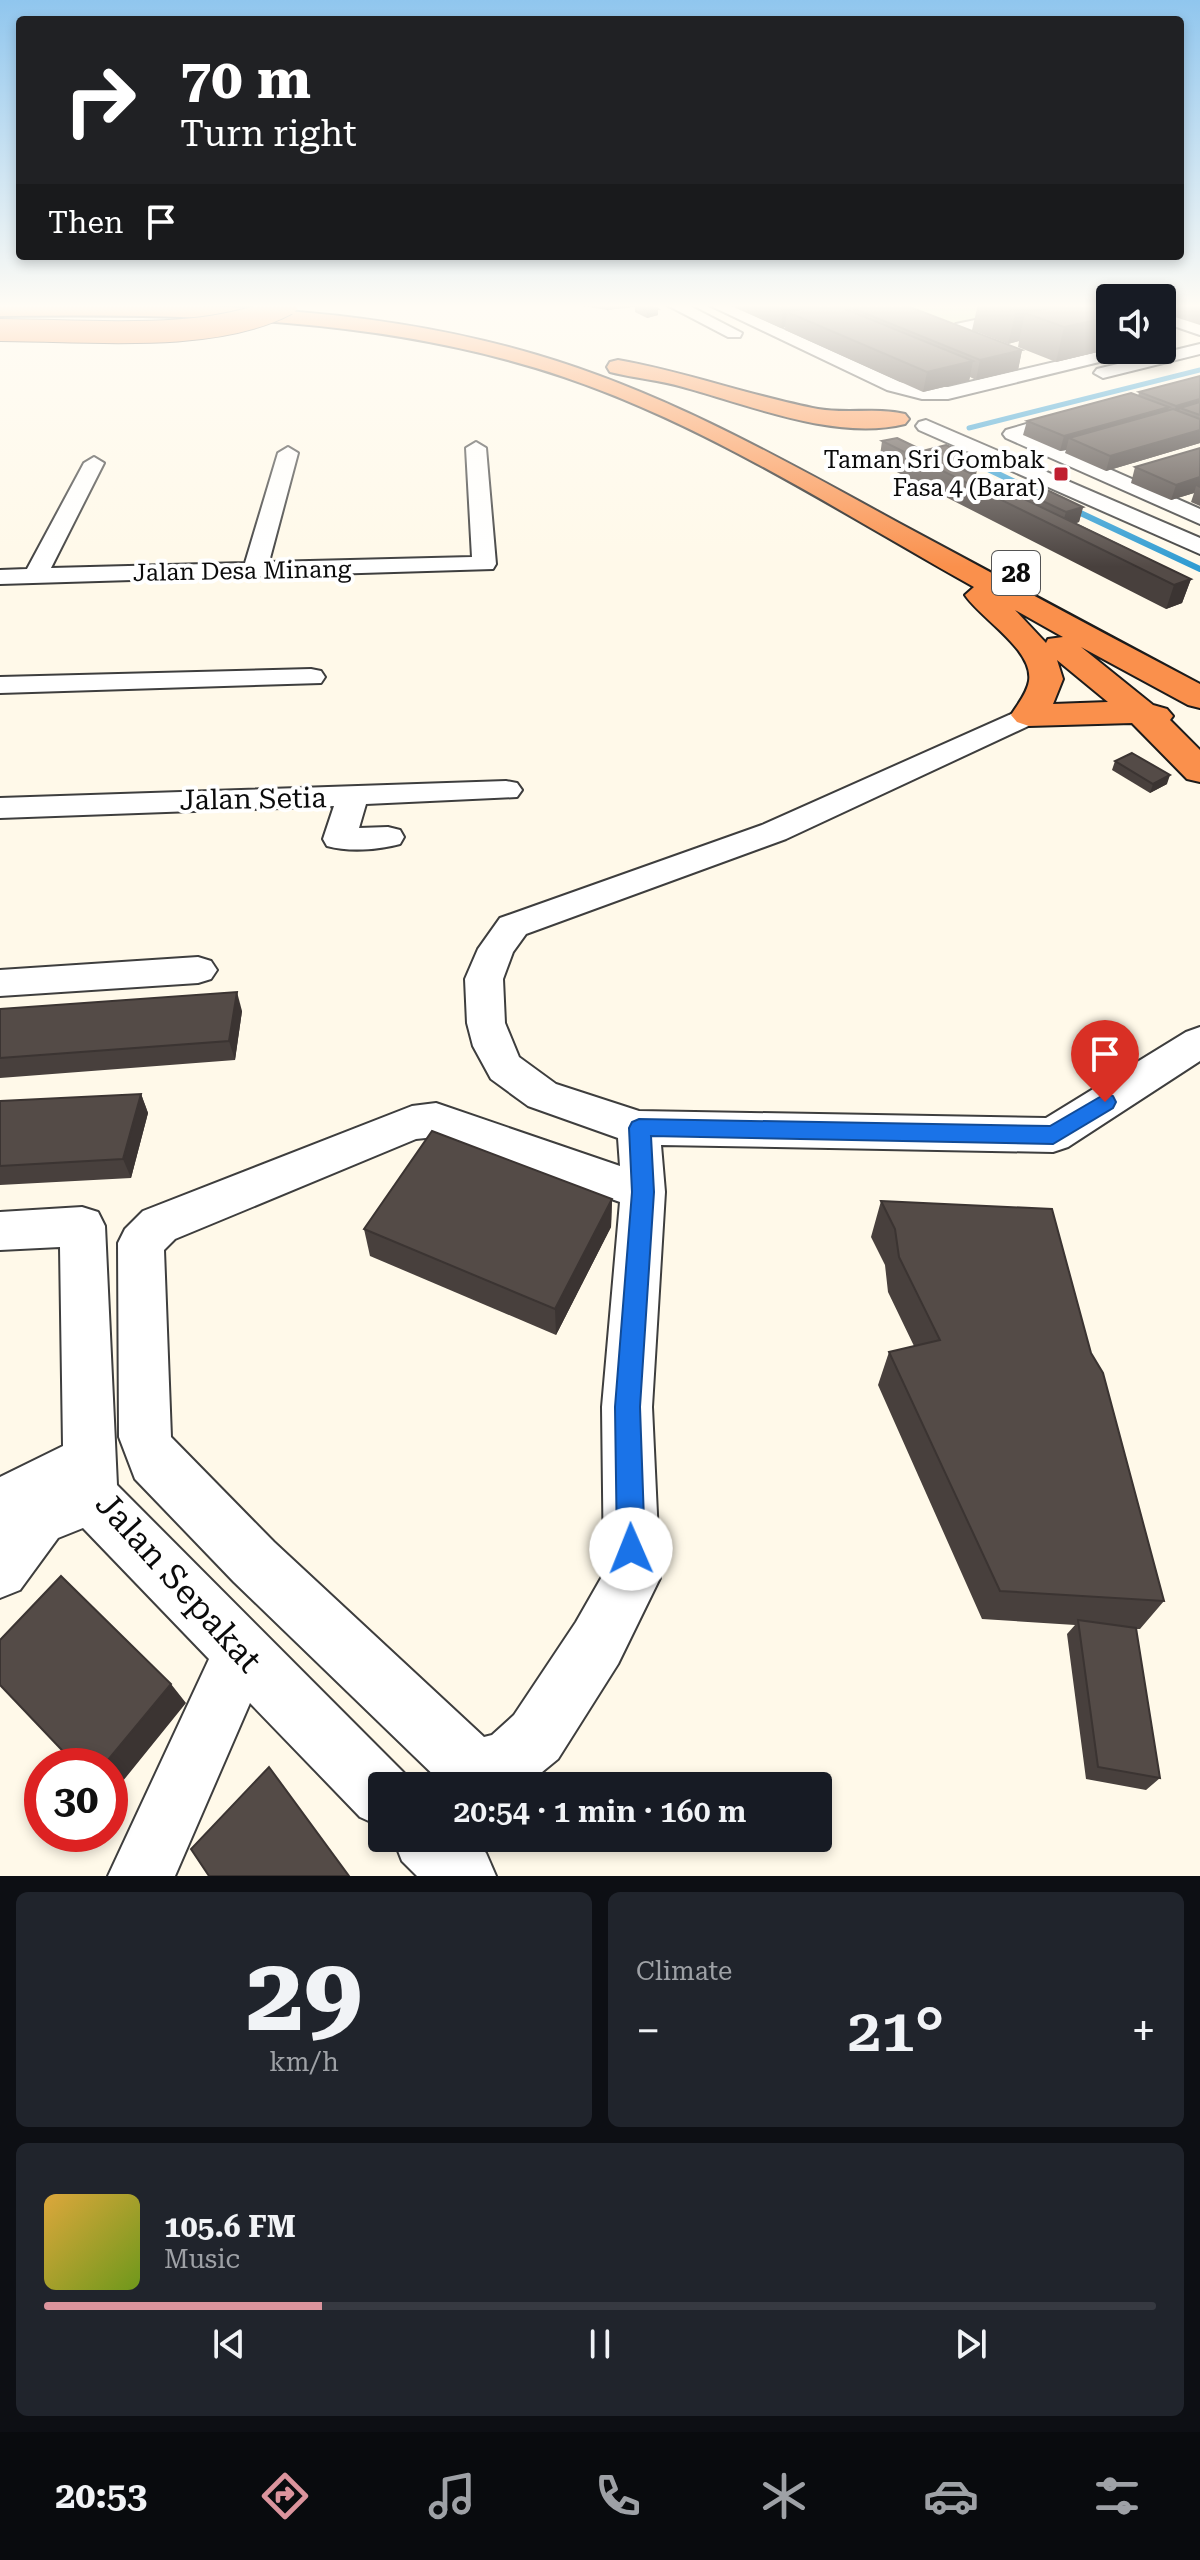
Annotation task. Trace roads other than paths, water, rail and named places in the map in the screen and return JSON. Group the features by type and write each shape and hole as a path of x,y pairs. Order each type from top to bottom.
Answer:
{"highway":[{"name":"28","path":"623,392 673,412 1200,698"},
{"name":"28","path":"651,392 704,412 829,472 1200,669"},
{"path":"719,392 800,414 870,422 913,419"},
{"path":"800,414 833,409 847,404 853,397"},
{"path":"829,441 913,419"},
{"path":"946,560 1075,657 1141,712 1200,771"},
{"path":"946,560 1035,650 1047,674 1044,687 1029,715 1141,712 1200,727"}],"street":[{"path":"923,392 953,392"},
{"path":"913,419 981,392"},
{"path":"878,401 1200,547"},
{"path":"1086,413 1013,434 1200,517"},
{"name":"Jalan Desa Minang","path":"0,577 484,564 476,448"},
{"path":"255,570 288,453"},
{"path":"35,576 94,463"},
{"path":"1114,478 1143,469"},
{"path":"0,685 311,677"},
{"path":"1029,715 774,832 513,926 496,949 484,979 486,1023 493,1046 505,1068 542,1095 639,1128 1053,1135 1200,1042"},
{"name":"Jalan Setia","path":"0,808 220,799 352,798 506,790"},
{"path":"352,798 339,839 388,837"},
{"path":"0,983 198,970"},
{"path":"639,1128 643,1192 627,1407 632,1578 597,1643 536,1737 508,1762 474,1771 254,1562 154,1460 145,1437 141,1243 159,1225 412,1123 424,1121 436,1120 643,1192"},
{"name":"Jalan Sepakat","path":"0,1231 82,1226 92,1479 242,1654 368,1781"},
{"path":"0,1505 92,1479"},
{"path":"0,1570 39,1519 92,1479"},
{"path":"141,1876 242,1654"},
{"path":"439,1852 463,1876"}],"waterway":[{"path":"969,428 1114,392"},
{"path":"967,459 1046,497"},
{"path":"1072,509 1200,569"}],"place":[{"name":"Taman Sri Gombak Fasa 4 (Barat)","path":"1061,474"}]}
